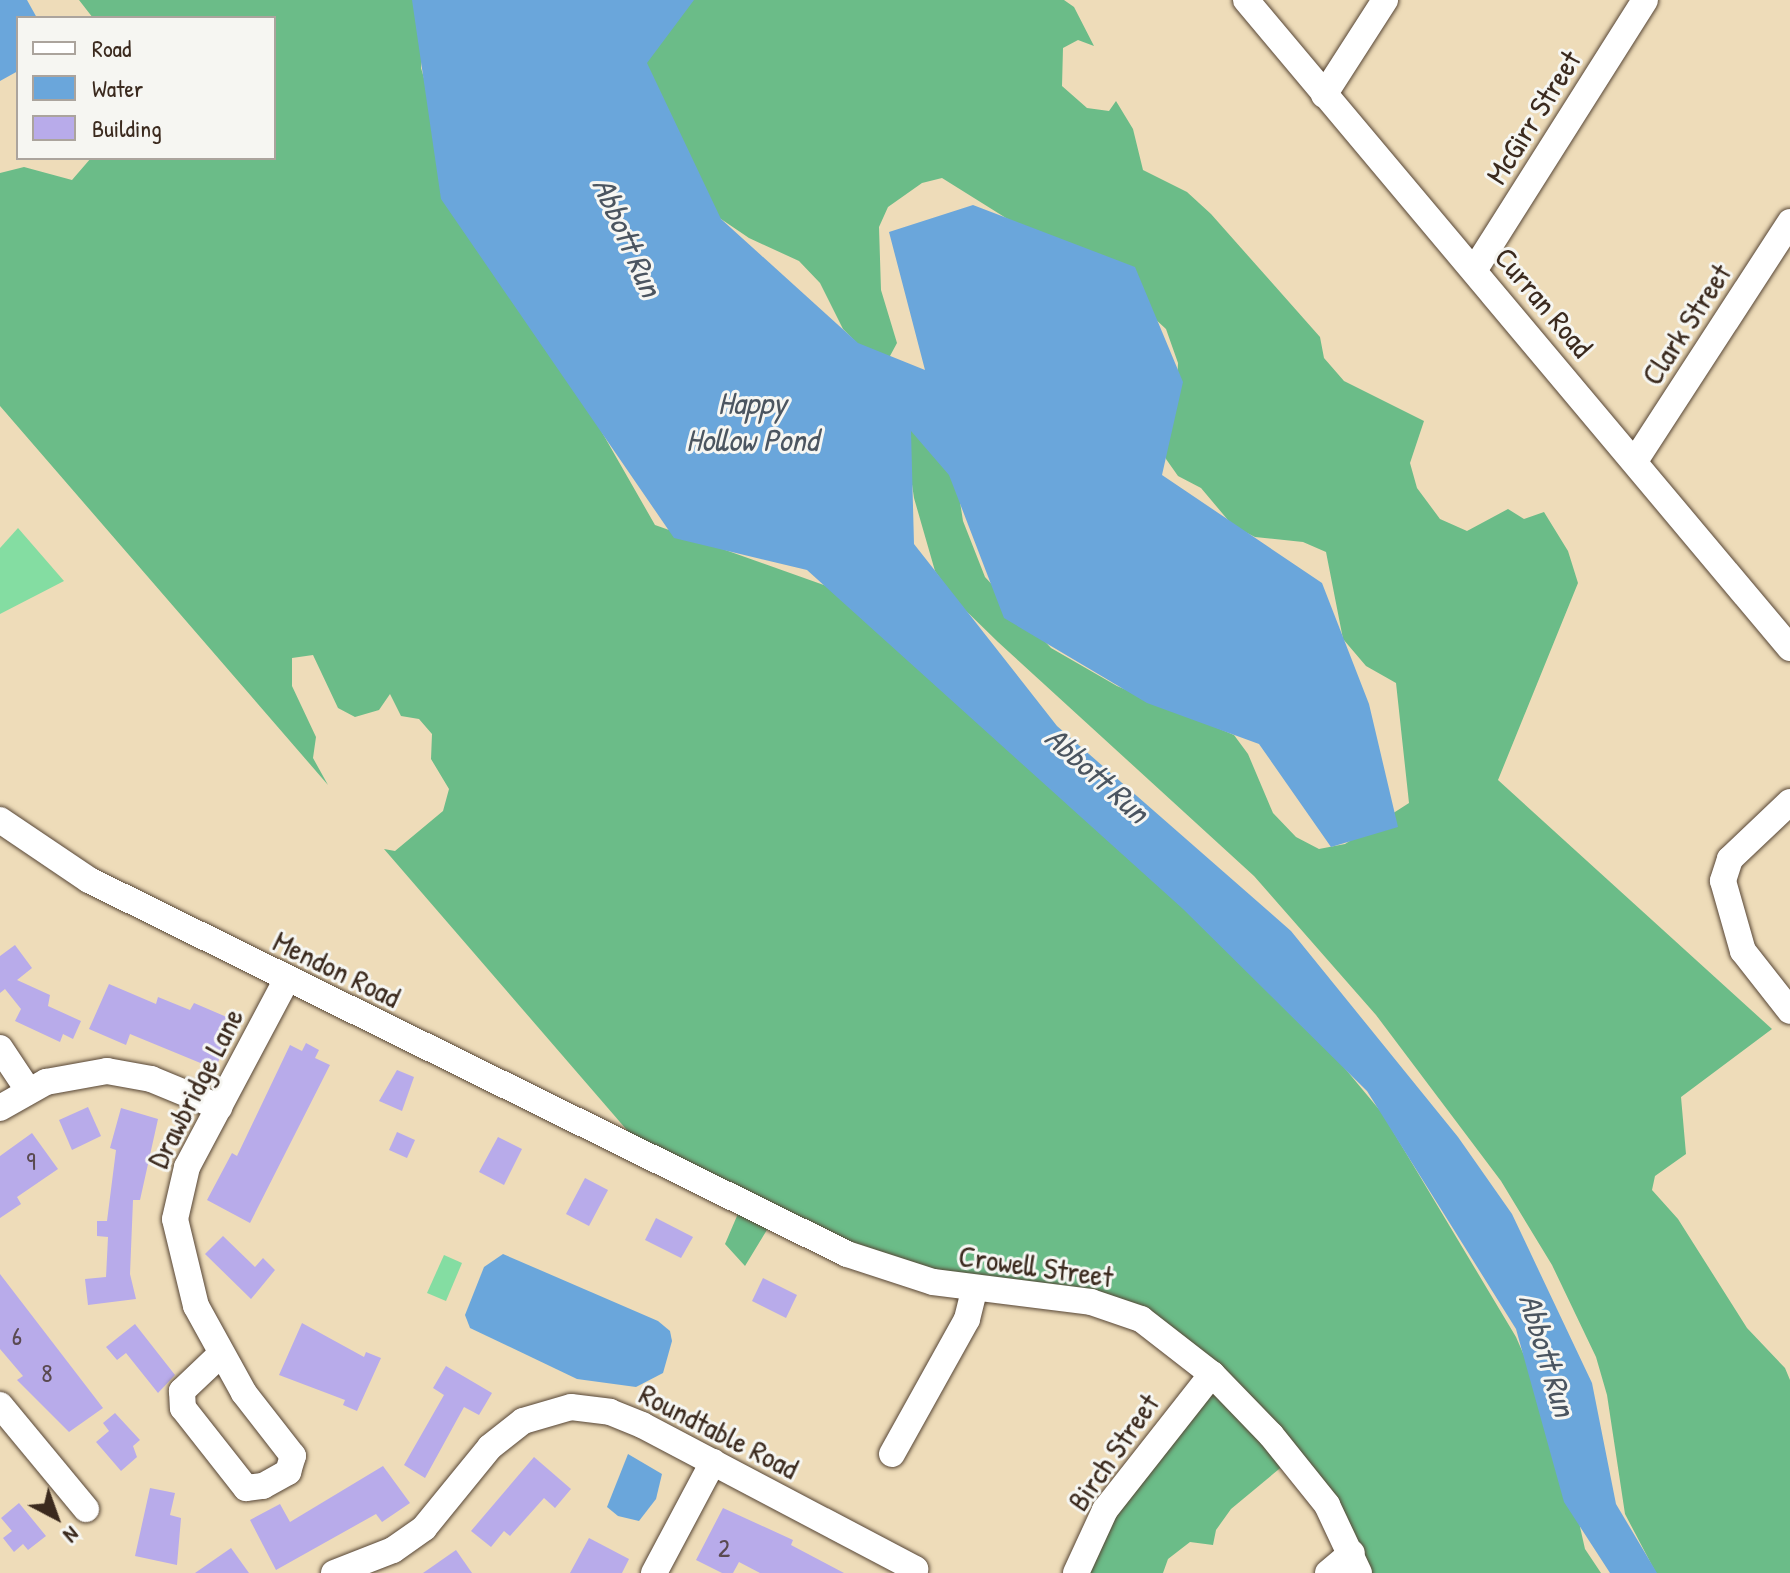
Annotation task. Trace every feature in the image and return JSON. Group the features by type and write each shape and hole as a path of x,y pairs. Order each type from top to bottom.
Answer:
{"street":[{"name":"Curran Road","path":"1246,0 1475,269 1790,648"},
{"path":"1324,95 1385,0"},
{"name":"McGirr Street","path":"1475,269 1645,0"},
{"name":"Clark Street","path":"1635,461 1790,222"},
{"path":"1790,802 1730,859 1723,881 1743,951 1790,1011"},
{"name":"Mendon Road","path":"0,820 89,880 286,981 655,1157"},
{"name":"Drawbridge Lane","path":"221,1354 182,1391 183,1408 246,1488 263,1486 288,1472 293,1456 221,1354 202,1319 184,1273 175,1204 187,1167 286,981"},
{"path":"0,1048 28,1090"},
{"path":"0,1108 28,1090 65,1075 129,1072 219,1107"},
{"name":"Crowell Street","path":"655,1157 847,1254 974,1291 1117,1309 1162,1332 1212,1374 1313,1486 1355,1563"},
{"path":"892,1454 967,1319 974,1291"},
{"name":"Birch Street","path":"1076,1573 1105,1510 1212,1374"},
{"path":"0,1405 86,1509"},
{"name":"Roundtable Road","path":"334,1573 393,1550 424,1528 490,1447 537,1414 590,1408 626,1418 914,1571"},
{"path":"654,1573 713,1462"},
{"path":"1328,1573 1355,1563"}],"green space":[{"path":"79,0 427,0 421,68 436,119 548,338 655,525 835,589 1288,1000 1382,1113 1516,1337 1560,1438 1585,1549 1601,1573 1359,1573 1290,1460 1231,1509 1216,1530 1213,1545 1190,1542 1168,1559 1163,1573 1078,1573 1197,1371 1160,1329 977,1288 773,1220 745,1266 725,1244 743,1202 645,1151 384,849 395,851 443,811 449,789 431,759 432,734 419,719 401,716 390,694 379,710 355,717 338,708 313,655 292,658 292,686 316,737 313,758 328,785 0,406 0,173 24,167 72,180 89,160 276,160 276,16 91,16"},
{"path":"667,0 1064,0 1074,7 1094,46 1078,40 1063,48 1062,86 1087,108 1109,111 1116,101 1133,129 1143,170 1187,192 1211,214 1320,337 1324,358 1344,381 1424,421 1410,463 1417,488 1440,519 1467,531 1508,509 1524,519 1544,512 1568,551 1578,583 1498,780 1772,1029 1681,1097 1686,1154 1655,1176 1652,1190 1678,1219 1747,1328 1785,1368 1790,1380 1790,1573 1656,1573 1625,1514 1607,1395 1596,1357 1552,1265 1501,1181 1376,1015 1254,876 957,602 935,571 914,498 903,423 906,398 958,489 963,521 985,577 1051,648 1117,686 1234,735 1248,754 1273,813 1296,837 1319,849 1345,844 1409,803 1396,683 1366,666 1343,639 1326,552 1303,542 1255,537 1233,526 1201,488 1178,476 1166,459 1162,431 1177,385 1178,363 1166,329 1128,294 942,178 922,183 888,207 879,227 881,290 897,343 890,356 875,361 843,329 820,283 799,261 749,238 718,217 637,49"},
{"path":"18,528 64,581 0,614 0,548"},
{"path":"444,1255 462,1263 446,1301 427,1293"}],"water":[{"path":"0,0 27,0 36,16 16,16 16,72 0,81"},
{"name":"Happy Hollow Pond","path":"412,0 694,0 647,63 721,219 858,343 925,370 889,232 973,205 1135,267 1183,382 1162,475 1322,583 1369,704 1398,827 1331,847 1259,744 1147,703 1004,618 949,475 911,431 914,544 1057,726 1291,931 1458,1137 1512,1214 1592,1383 1616,1504 1657,1573 1610,1573 1564,1502 1516,1329 1367,1091 1183,909 807,570 674,538 441,199"},
{"path":"503,1254 658,1321 670,1331 672,1341 663,1373 636,1387 577,1379 470,1328 465,1315 484,1267"},
{"path":"628,1454 662,1474 656,1499 639,1521 618,1516 607,1507"}],"building":[{"path":"15,945 32,968 17,980 50,995 48,1006 81,1021 73,1039 63,1034 60,1042 15,1021 21,1009 5,989 0,993 0,956"},
{"path":"109,984 156,1004 158,997 190,1010 194,1003 236,1021 215,1069 130,1034 126,1045 89,1029"},
{"path":"306,1043 319,1050 315,1058 330,1065 250,1223 207,1200 232,1153 237,1156 290,1045 302,1051"},
{"path":"397,1070 414,1077 402,1111 379,1101"},
{"path":"88,1107 101,1136 72,1150 59,1120"},
{"path":"121,1108 158,1119 140,1200 133,1200 130,1274 136,1299 88,1305 85,1279 106,1277 108,1237 97,1236 97,1221 107,1221 116,1150 110,1148"},
{"path":"397,1132 415,1140 407,1158 389,1150"},
{"path":"32,1133 58,1169 17,1197 21,1204 0,1218 0,1156"},
{"path":"498,1137 522,1149 504,1185 479,1172"},
{"path":"585,1178 608,1190 589,1226 566,1214"},
{"path":"656,1218 693,1237 681,1258 645,1240"},
{"path":"223,1236 255,1267 263,1258 275,1270 251,1299 205,1254"},
{"path":"0,1274 103,1408 69,1432 17,1380 23,1376 0,1349"},
{"path":"763,1278 797,1295 786,1318 752,1301"},
{"path":"302,1323 364,1357 366,1352 381,1358 357,1411 343,1405 345,1400 279,1375"},
{"path":"135,1324 175,1375 158,1393 126,1353 117,1360 106,1347"},
{"path":"446,1366 492,1393 479,1415 464,1407 425,1478 404,1465 444,1395 433,1388"},
{"path":"115,1413 140,1440 133,1446 137,1457 121,1471 96,1442 109,1431 103,1423"},
{"path":"534,1457 571,1489 555,1508 544,1498 510,1536 504,1531 491,1547 471,1531"},
{"path":"383,1466 410,1503 382,1522 376,1514 276,1570 250,1520 280,1504 290,1522"},
{"path":"150,1488 175,1493 170,1515 181,1518 177,1565 135,1556"},
{"path":"19,1503 46,1536 28,1550 23,1544 14,1552 3,1538 12,1531 1,1518"},
{"path":"723,1508 793,1540 791,1545 844,1573 760,1573 739,1562 733,1573 722,1573 696,1560"},
{"path":"589,1538 629,1559 622,1573 570,1573"},
{"path":"231,1548 249,1573 195,1573"},
{"path":"456,1550 472,1573 423,1573"}],"water label":[{"name":"Abbott Run","path":"627,237"},
{"name":"Abbott Run","path":"1097,775"},
{"name":"Abbott Run","path":"1547,1355"}]}
